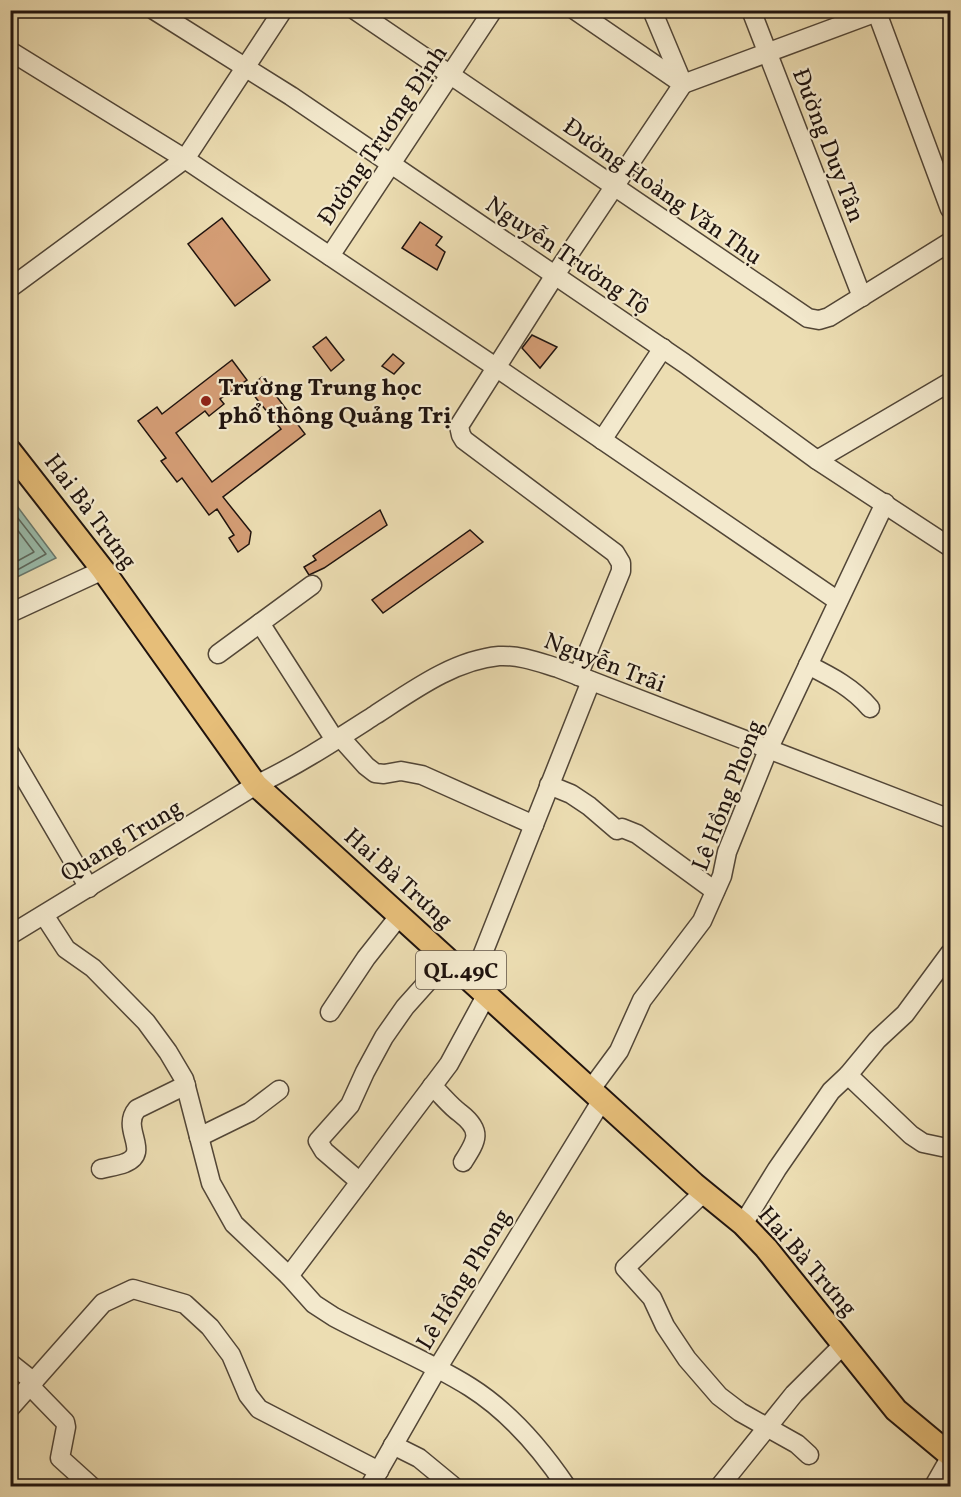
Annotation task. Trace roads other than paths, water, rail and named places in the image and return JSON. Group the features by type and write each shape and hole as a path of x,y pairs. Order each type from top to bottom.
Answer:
{"main road":[{"name":"Hai Bà Trưng","path":"10,451 103,570 256,786 704,1192 743,1224 766,1248 896,1410 951,1456"}],"street":[{"name":"Nguyễn Trường Tộ","path":"154,10 291,96 663,348 817,460 951,547"},
{"path":"10,288 185,159 283,10"},
{"name":"Đường Hoàng Văn Thụ","path":"355,10 808,318 819,320 829,317 951,242"},
{"name":"Đường Trương Định","path":"330,256 493,10"},
{"path":"575,10 683,84"},
{"path":"652,10 683,84"},
{"name":"Đường Duy Tân","path":"751,10 862,297"},
{"path":"290,1276 455,1055 480,988 621,571 621,564 615,553 461,435 460,422 683,84 877,11 951,209"},
{"path":"10,51 185,159 497,368 838,601"},
{"path":"602,440 663,348"},
{"path":"817,460 951,382"},
{"name":"Lê Hồng Phong","path":"374,1479 597,1095 642,1000 702,921 722,876 727,852 768,750 885,503"},
{"path":"10,614 103,570"},
{"path":"218,654 312,585"},
{"path":"260,623 338,739 375,773 401,771 423,775 534,825"},
{"name":"Nguyễn Trãi","path":"256,786 292,768 414,690 453,669 499,656 524,657 951,819"},
{"path":"808,665 841,682 870,708"},
{"path":"14,765 89,888"},
{"path":"549,785 571,794 617,830 622,828 637,834 715,891"},
{"name":"Quang Trung","path":"10,935 256,786"},
{"path":"44,915 66,949 93,968 146,1022 168,1052 186,1085 211,1183 234,1224 290,1276 314,1304 334,1317 437,1369 496,1406 519,1428 566,1486"},
{"path":"330,1012 366,958 400,915"},
{"path":"743,1224 777,1169 831,1091 848,1075 877,1040 905,1014 951,953"},
{"path":"360,1182 324,1151 318,1141 350,1105 375,1054 405,1006 448,959"},
{"path":"848,1075 916,1139 942,1147"},
{"path":"101,1169 125,1163 135,1155 137,1146 131,1121 137,1109 186,1085"},
{"path":"432,1086 473,1124 475,1135 472,1148 463,1162"},
{"path":"199,1137 250,1112 279,1090"},
{"path":"704,1192 625,1268 652,1298 665,1326 687,1359 719,1396 740,1412 797,1444 809,1455"},
{"path":"10,1408 103,1303 133,1289 185,1304 210,1327 231,1355 248,1395 259,1409 374,1479"},
{"path":"720,1486 794,1394 844,1344"},
{"path":"10,1363 65,1422 59,1454 62,1460 91,1486"},
{"path":"393,1445 419,1458 453,1486"},
{"path":"934,1486 951,1456"}],"water":[{"path":"11,498 56,558 11,580"}],"place":[{"name":"Trường Trung học phổ thông Quảng Trị","path":"206,401"}]}
